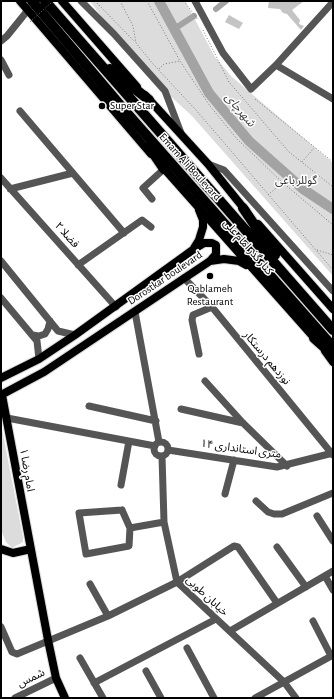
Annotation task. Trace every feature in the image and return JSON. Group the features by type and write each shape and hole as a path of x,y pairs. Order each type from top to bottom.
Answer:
{"highway":[{"name":"Emam Ali Boulevard","path":"32,1 126,112 333,347"},
{"name":"Emam Ali Boulevard","path":"45,1 333,330"},
{"path":"88,51 149,100"},
{"path":"126,112 164,169"},
{"path":"244,208 297,288"},
{"path":"314,338 333,355"}],"main road":[{"name":"کنار گذر امام علی","path":"20,1 164,169 314,338 333,362"},
{"name":"کنار گذر امام علی","path":"62,1 183,139 208,164 244,208 333,309"},
{"path":"194,249 199,240 203,227 203,220 197,205"},
{"name":"Dorostkar boulevard","path":"1,378 39,359 75,335 116,307 194,249 204,243 212,243 216,245 216,254 210,261 44,372 2,395"},
{"path":"210,261 224,259 238,261 251,268"},
{"name":"امام رضا ۱","path":"2,395 48,640 56,678 65,698"},
{"path":"1,549 13,553 31,549"}],"street":[{"path":"81,1 114,34 165,91 183,139"},
{"path":"195,1 223,53 251,89 276,65 333,2"},
{"path":"1,41 7,36 28,10"},
{"path":"1,60 9,75"},
{"path":"276,65 333,99"},
{"path":"20,111 124,233"},
{"path":"208,164 224,170 333,291"},
{"path":"152,199 143,188 164,169"},
{"path":"10,189 73,173"},
{"name":"فضلا ۲","path":"1,178 116,307"},
{"path":"78,265 142,220 151,226"},
{"path":"1,261 58,331 75,335"},
{"name":"نوزدهم درستکار","path":"184,278 212,307 333,454"},
{"path":"1,298 36,341 39,359"},
{"path":"199,354 192,320 194,315 212,307"},
{"path":"7,418 129,441 157,444 166,444 168,450 162,456 155,453 157,444 156,421 135,312"},
{"path":"32,335 39,336 45,334 50,321"},
{"path":"205,381 287,466"},
{"path":"88,406 156,421"},
{"path":"181,409 244,423"},
{"path":"121,485 129,441"},
{"name":"۱۴ متری استانداری","path":"168,450 277,467 287,466 333,454"},
{"name":"خیابان طوبی","path":"162,456 164,522 177,582 284,682 296,698"},
{"path":"225,494 234,460"},
{"path":"256,501 268,512 282,514 333,493"},
{"path":"122,510 130,528 129,546 86,554 79,513 122,510"},
{"path":"317,516 333,542"},
{"path":"130,528 164,522"},
{"path":"1,628 15,654 108,616 177,582 228,549 238,547 277,603"},
{"path":"277,547 306,587"},
{"path":"230,631 333,571"},
{"path":"325,576 333,590"},
{"path":"90,584 108,616"},
{"path":"94,683 216,619"},
{"path":"255,698 266,695 284,682 332,656 313,621"},
{"path":"187,648 214,698"},
{"path":"80,658 103,698"},
{"path":"146,671 160,698"},
{"name":"شمس","path":"15,698 56,678"}],"path":[{"path":"30,22 53,1"},
{"path":"94,1 136,43 196,110 333,270"},
{"path":"120,1 133,26 136,43"},
{"path":"147,1 180,61 210,106 237,139 282,182 333,225"},
{"path":"184,1 199,22"},
{"path":"202,28 229,82 289,152 333,187"},
{"path":"159,69 164,64 180,61"},
{"path":"255,99 333,162"},
{"path":"301,163 314,148"},
{"path":"268,195 282,182"},
{"path":"316,250 333,255"}],"green space":[{"name":"گوللر باغی","path":"90,1 185,1 215,57 232,77 333,163 333,276 192,116 165,91 114,34"},
{"path":"1,424 23,537 23,542 12,548 6,542 1,530"}],"building":[{"path":"269,1 304,1 292,10 300,20 299,24 304,26 301,30 287,14 283,13 280,9 268,8"},
{"path":"229,15 243,23 239,29 225,22"}],"waterway":[{"name":"شهرچای","path":"159,1 209,93 249,141 303,189 333,209"},
{"path":"216,9 226,1"},
{"path":"174,29 194,16"}],"place":[{"name":"Super Star","path":"102,106"},
{"name":"Qablameh Restaurant","path":"210,276"}]}
